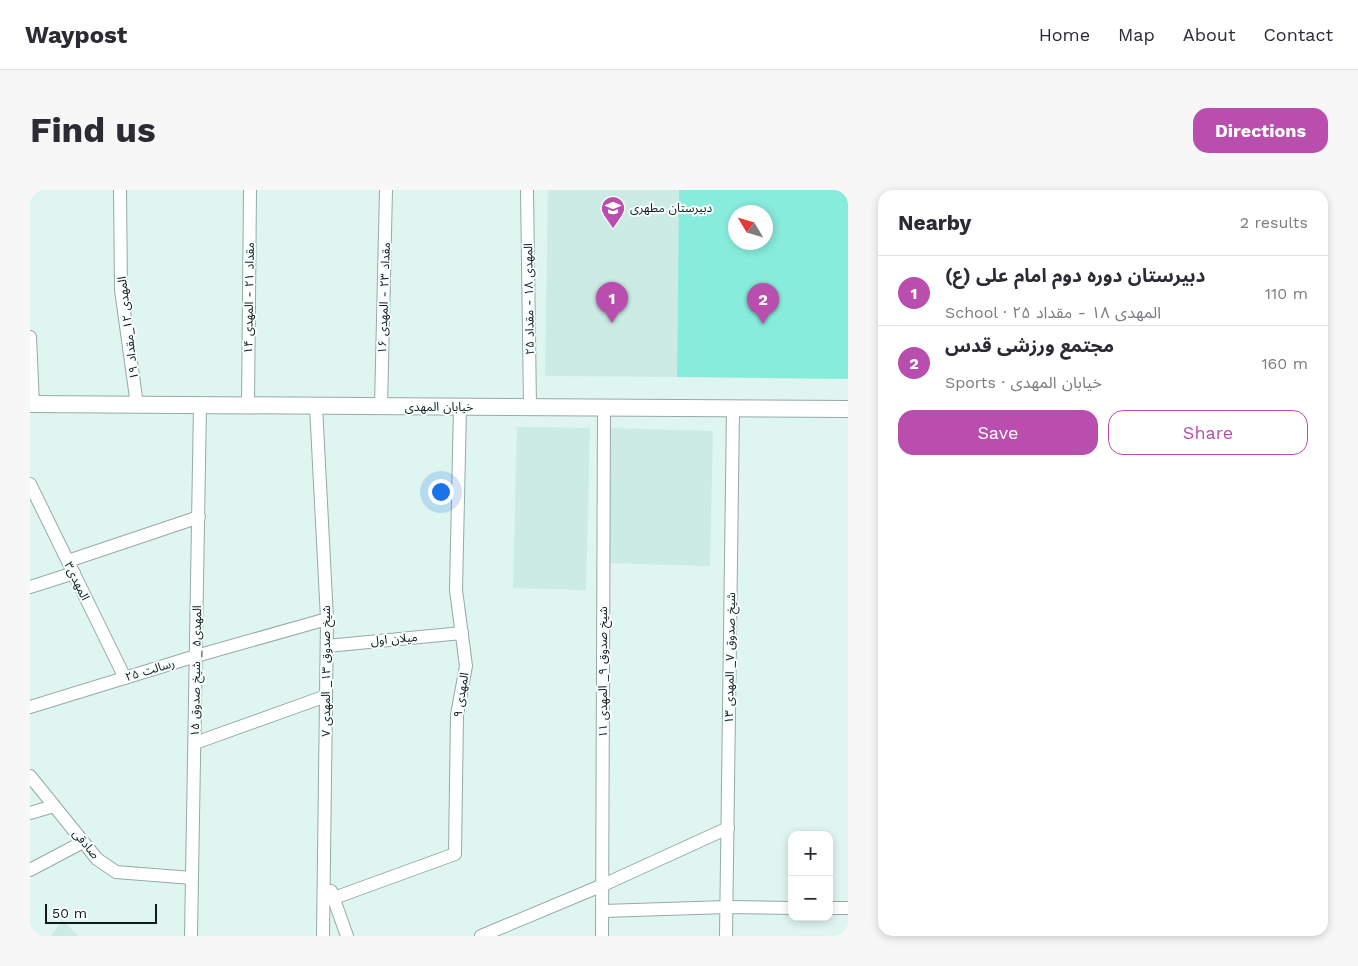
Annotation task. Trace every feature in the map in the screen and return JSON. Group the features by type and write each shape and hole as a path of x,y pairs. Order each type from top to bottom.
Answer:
{"street":[{"name":"المهدی ۱۲_مقداد ۱۹","path":"120,190 121,290 137,405"},
{"name":"مقداد ۲۱ - المهدی ۱۴","path":"248,406 250,190"},
{"name":"مقداد ۲۳ - المهدی ۱۶","path":"381,406 386,190"},
{"name":"المهدی ۱۸ - مقداد ۲۵","path":"527,190 530,407"},
{"path":"30,337 31,404"},
{"name":"خیابان المهدی","path":"31,404 848,409"},
{"name":"المهدی۵ _ شیخ صدوق ۱۵","path":"192,936 200,405"},
{"name":"شیخ صدوق ۱۳_ المهدی ۷","path":"316,406 327,619 323,936"},
{"name":"المهدی ۹","path":"334,898 456,854 457,715 466,666 456,590 460,407"},
{"name":"شیخ صدوق ۹_ المهدی ۱۱","path":"602,936 604,408"},
{"name":"شیخ صدوق ۷_ المهدی ۱۳","path":"726,936 733,408"},
{"name":"المهدی۳","path":"30,484 125,678"},
{"path":"30,587 71,567 198,517"},
{"name":"رسالت ۲۵","path":"30,707 196,656 327,619"},
{"name":"میلان اول","path":"327,646 462,633"},
{"path":"195,743 326,696"},
{"name":"صادقی","path":"30,776 97,859 116,872 192,878"},
{"path":"30,813 54,806"},
{"path":"481,936 603,885 728,828"},
{"path":"30,870 83,842"},
{"path":"324,874 347,936"},
{"path":"602,911 726,907 788,908"},
{"path":"833,908 848,908"}],"shaded area":[{"path":"548,190 679,190 677,377 545,376"},
{"path":"517,427 590,428 586,590 513,588"},
{"path":"611,428 713,431 710,566 607,563"},
{"path":"62,920 79,936 51,936"}],"green space":[{"path":"679,190 848,190 848,379 677,377"}],"place":[{"name":"دبیرستان مطهری","path":"613,229"},
{"name":"دبیرستان دوره دوم امام علی (ع)","path":"612,323"},
{"name":"مجتمع ورزشی قدس","path":"763,324"}]}
